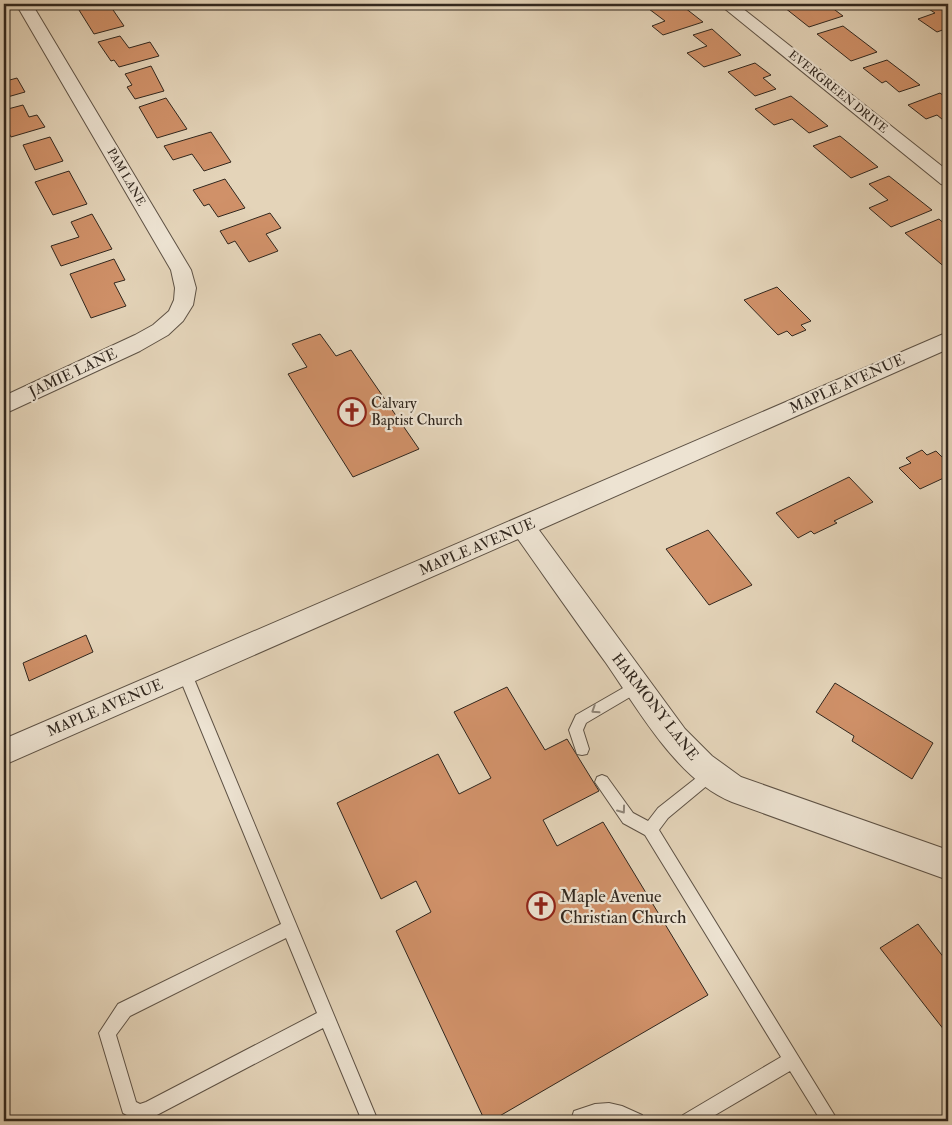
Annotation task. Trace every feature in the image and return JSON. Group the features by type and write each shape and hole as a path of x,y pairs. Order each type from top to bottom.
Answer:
{"street":[{"name":"PAM LANE","path":"24,4 186,280 185,298 176,316 165,326 142,340"},
{"name":"EVERGREEN DRIVE","path":"727,4 948,180"},
{"name":"JAMIE LANE","path":"4,406 142,340"},
{"name":"MAPLE AVENUE","path":"4,752 948,340"},
{"name":"HARMONY LANE","path":"523,527 675,738 691,757 710,774 732,788 933,858 948,865"}],"lane":[{"path":"185,674 370,1121"},
{"path":"582,749 576,730 581,719 638,686"},
{"path":"650,830 663,813 710,774"},
{"path":"602,782 628,818 650,830 830,1121"},
{"path":"290,928 124,1010 106,1033 129,1107 138,1113 149,1110 327,1017"},
{"path":"689,1121 792,1060"},
{"path":"580,1117 595,1112 621,1112 636,1121"}],"building":[{"path":"109,4 124,26 94,34 79,10"},
{"path":"652,4 680,4 703,22 663,35 652,26 665,21 645,6"},
{"path":"780,4 805,4 811,8 827,4 843,16 809,27"},
{"path":"921,4 948,5 948,28 937,32 918,19 935,13"},
{"path":"843,26 877,52 851,61 817,34"},
{"path":"712,29 741,55 704,67 687,53 707,46 693,35"},
{"path":"120,36 129,48 150,42 159,56 119,67 114,60 111,61 98,42"},
{"path":"887,60 920,85 899,92 886,81 882,83 863,68"},
{"path":"755,63 771,75 763,78 776,89 755,96 728,72"},
{"path":"151,66 164,91 135,99 127,87 132,85 125,74"},
{"path":"4,77 6,81 17,78 25,92 4,98"},
{"path":"940,93 948,99 948,124 937,115 926,119 908,105"},
{"path":"791,96 828,126 809,133 792,119 774,125 755,109"},
{"path":"166,98 187,129 157,138 139,107"},
{"path":"23,105 29,117 37,115 45,127 11,137 4,124 4,110"},
{"path":"211,132 231,162 204,171 192,154 173,160 164,146"},
{"path":"840,136 878,167 851,178 813,146"},
{"path":"50,137 63,161 35,170 23,145"},
{"path":"69,171 87,204 53,215 35,182"},
{"path":"889,176 932,210 891,227 869,208 888,200 869,184"},
{"path":"225,179 245,208 218,217 209,204 204,206 193,190"},
{"path":"270,213 281,228 266,234 278,251 249,262 235,241 228,244 220,231"},
{"path":"92,214 112,249 61,266 51,246 79,237 71,222"},
{"path":"939,219 948,227 948,270 905,233"},
{"path":"114,259 125,280 114,283 126,306 91,318 70,274"},
{"path":"777,287 811,321 801,325 806,330 792,336 787,331 778,335 744,300"},
{"name":"Calvary Baptist Church","path":"320,334 336,356 351,350 419,449 353,477 288,374 307,367 292,344"},
{"path":"922,450 927,455 936,451 948,463 948,476 920,489 899,468 911,463 906,458"},
{"path":"849,477 873,502 834,521 837,523 814,534 811,531 798,538 776,513"},
{"path":"708,530 752,585 709,605 666,549"},
{"path":"86,635 93,652 29,681 23,663"},
{"path":"835,683 933,743 912,779 852,741 854,736 816,712"},
{"name":"Maple Avenue Christian Church","path":"507,687 545,750 567,739 599,791 543,820 557,846 603,822 708,995 491,1121 485,1121 396,931 431,912 416,881 381,899 337,803 438,754 459,794 491,778 454,712"},
{"path":"918,924 948,963 948,1035 880,948"}],"place":[{"name":"Calvary Baptist Church","path":"352,412"},
{"name":"Maple Avenue Christian Church","path":"541,906"}]}
